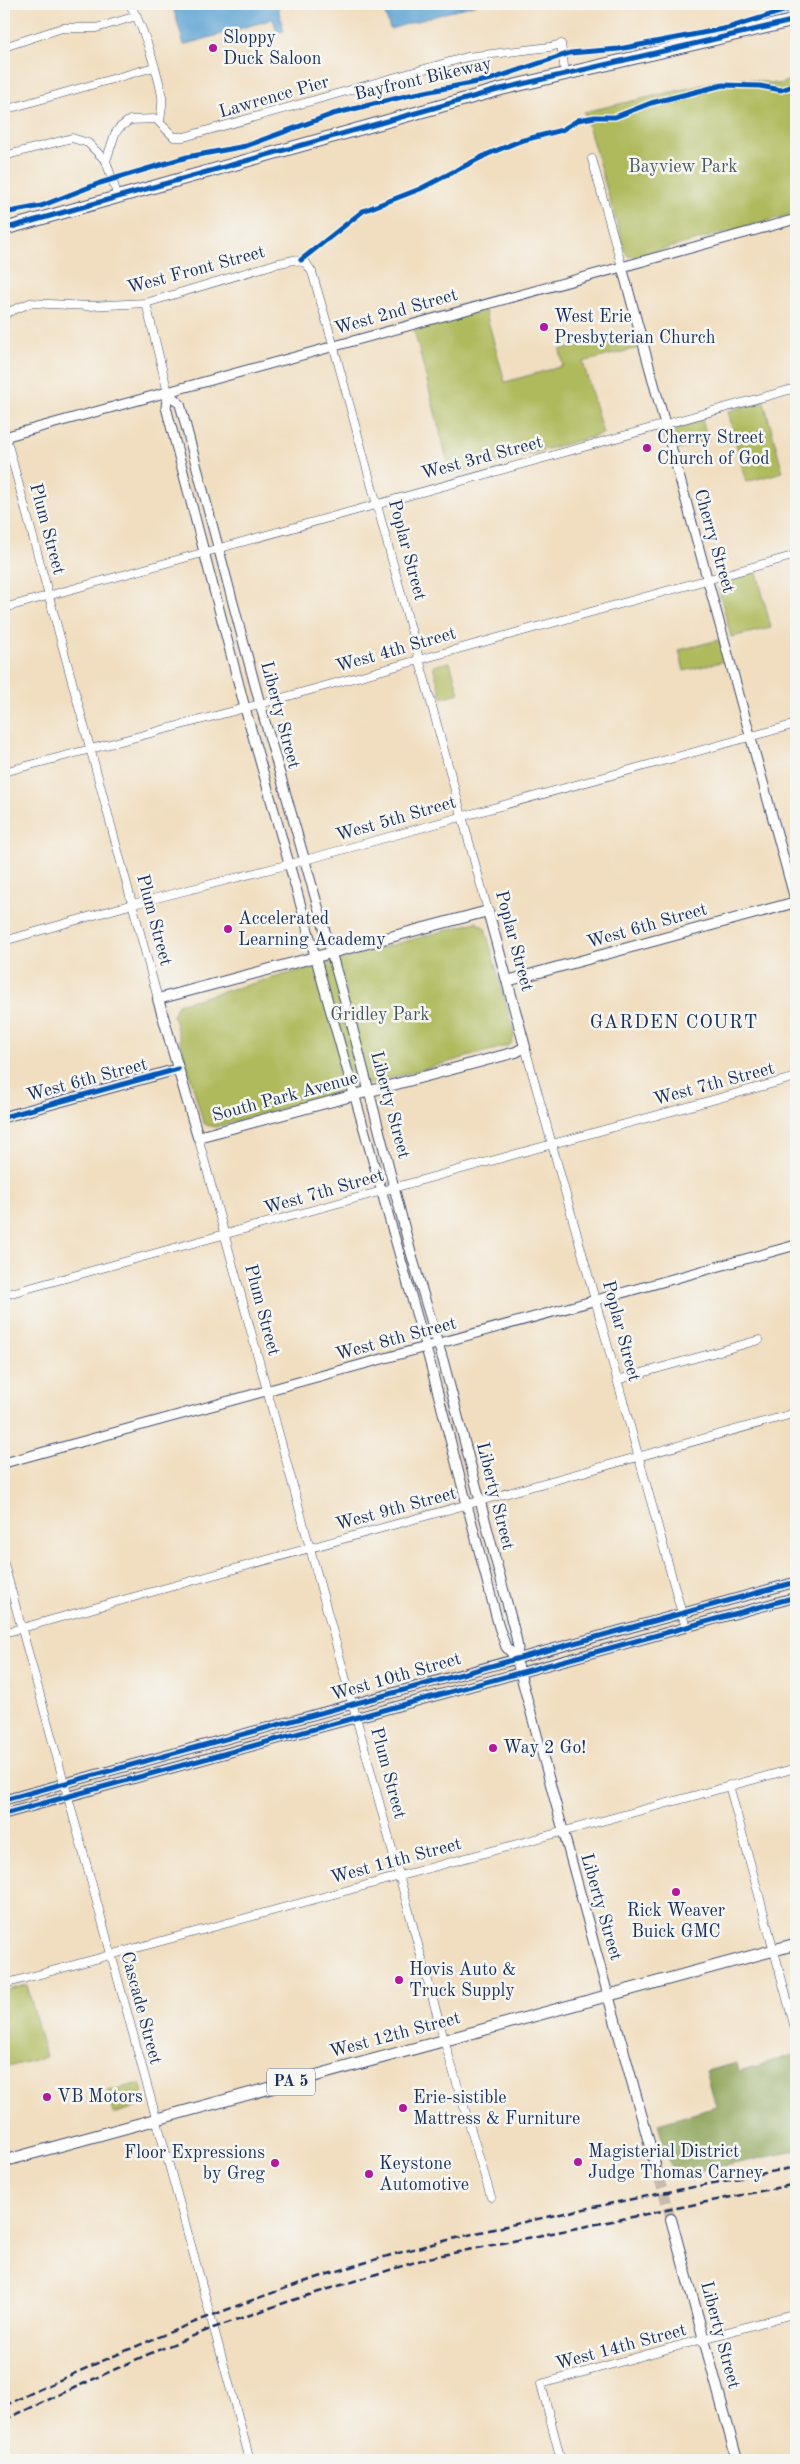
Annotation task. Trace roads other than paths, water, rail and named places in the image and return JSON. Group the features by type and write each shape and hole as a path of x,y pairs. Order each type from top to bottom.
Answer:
{"highway":[{"path":"4,229 565,73 732,37 796,20"}],"main road":[{"name":"West 6th Street","path":"507,981 796,902"},
{"path":"158,999 488,911"},
{"name":"Poplar Street","path":"488,911 525,1048"},
{"name":"Plum Street","path":"158,999 198,1138"},
{"name":"South Park Avenue","path":"198,1138 525,1048"},
{"name":"West 6th Street","path":"4,1116 178,1069"},
{"name":"West 12th Street","path":"4,2161 796,1944"},
{"name":"Liberty Street","path":"608,1995 655,2164"},
{"name":"Liberty Street","path":"670,2219 737,2460"}],"street":[{"path":"106,161 115,134 124,123 143,118 160,121 162,97 137,16 129,4"},
{"path":"4,47 62,28 96,28 137,16"},
{"name":"Lawrence Pier","path":"160,121 174,137 184,138 467,58 561,44 565,73"},
{"path":"4,110 154,67"},
{"path":"4,156 72,138 88,143 106,161 118,197"},
{"name":"Cherry Street","path":"592,159 796,902"},
{"name":"West 2nd Street","path":"4,434 168,393 796,219"},
{"name":"West Front Street","path":"4,314 30,303 97,306 146,303 275,264 294,260 301,260 306,263"},
{"name":"Poplar Street","path":"306,263 312,272 334,346 488,911"},
{"name":"Liberty Street","path":"146,303 168,393 166,407 245,708 426,1347 506,1647 516,1658"},
{"name":"West 3rd Street","path":"4,608 219,549 377,502 796,388"},
{"name":"Liberty Street","path":"168,393 180,404 260,704 331,953 516,1636 518,1648 516,1658 608,1995"},
{"name":"Plum Street","path":"4,434 158,999"},
{"name":"West 4th Street","path":"4,772 260,704 796,556"},
{"name":"West 5th Street","path":"4,941 133,904 290,864 796,724"},
{"name":"Poplar Street","path":"525,1048 553,1143 686,1628"},
{"name":"West 7th Street","path":"4,1295 796,1077"},
{"name":"Plum Street","path":"198,1138 444,2040 491,2197"},
{"name":"West 8th Street","path":"4,1463 796,1245"},
{"path":"618,1380 759,1340"},
{"name":"West 9th Street","path":"4,1633 310,1547 467,1506 796,1413"},
{"name":"Cascade Street","path":"4,1564 250,2460"},
{"name":"West 10th Street","path":"4,1800 796,1582"},
{"name":"West 10th Street","path":"4,1814 796,1597"},
{"path":"209,1743 213,1757"},
{"name":"West 11th Street","path":"4,1984 729,1784 796,1768"},
{"path":"729,1784 796,2032"},
{"name":"West 14th Street","path":"562,2460 541,2384 796,2313"}],"water":[{"path":"172,4 277,4 284,31 277,32 273,19 184,45"},
{"path":"382,4 477,4 390,29"}],"tunnel":[{"path":"655,2164 671,2219"}],"railway":[{"path":"4,2406 155,2338 258,2298 363,2263 511,2225 606,2204 796,2167"},
{"path":"4,2420 144,2356 213,2328 287,2302 428,2258 796,2184"}],"place":[{"name":"Sloppy Duck Saloon","path":"213,48"},
{"name":"West Erie Presbyterian Church","path":"544,327"},
{"name":"Cherry Street Church of God","path":"647,448"},
{"name":"Accelerated Learning Academy","path":"228,929"},
{"name":"Way 2 Go!","path":"493,1748"},
{"name":"Rick Weaver Buick GMC","path":"676,1892"},
{"name":"Hovis Auto & Truck Supply","path":"399,1980"},
{"name":"VB Motors","path":"47,2097"},
{"name":"Erie-sistible Mattress & Furniture","path":"403,2108"},
{"name":"Magisterial District Judge Thomas Carney","path":"578,2162"},
{"name":"Floor Expressions by Greg","path":"275,2163"},
{"name":"Keystone Automotive","path":"369,2174"}],"district":[{"name":"GARDEN COURT","path":"674,1023"}],"park label":[{"name":"Bayview Park","path":"683,167"},
{"name":"Gridley Park","path":"380,1015"}]}
